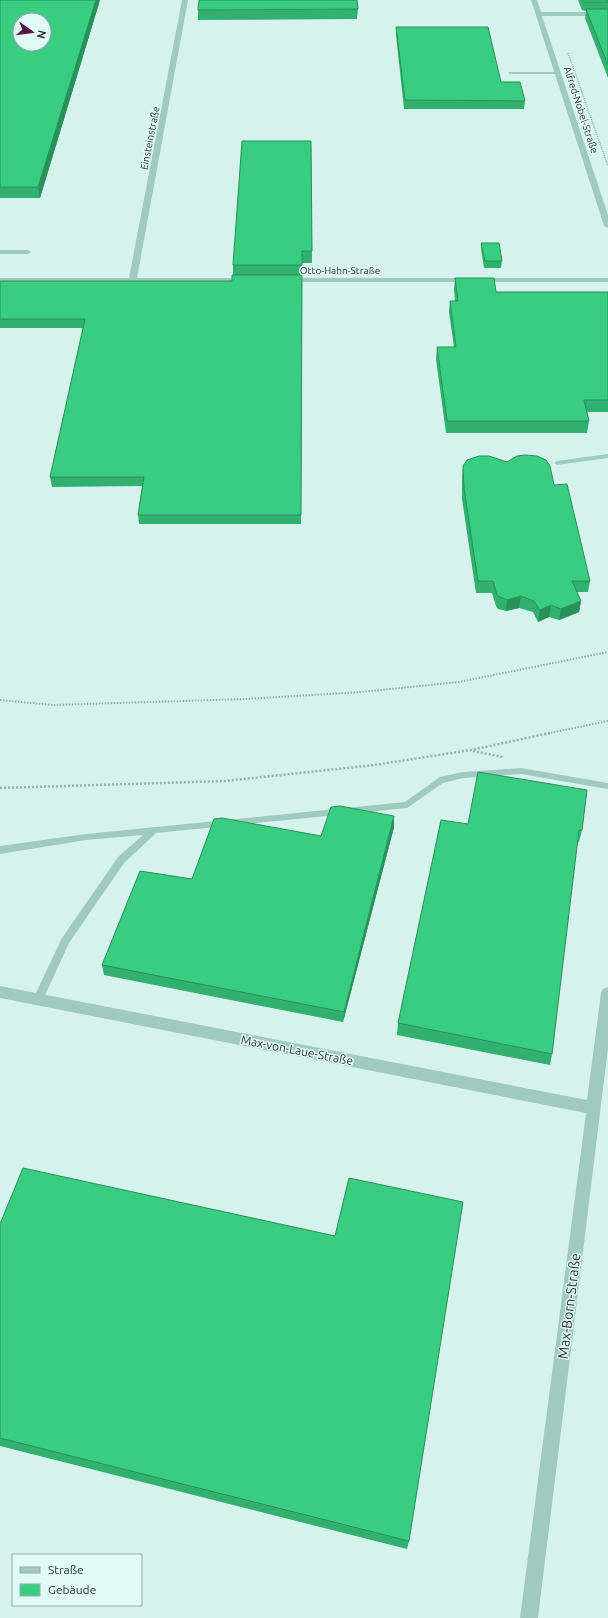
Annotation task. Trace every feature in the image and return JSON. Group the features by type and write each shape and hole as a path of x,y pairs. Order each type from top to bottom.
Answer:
{"street":[{"name":"Einsteinstraße","path":"133,279 185,0"},
{"name":"Alfred-Nobel-Straße","path":"534,0 608,226"},
{"path":"539,14 608,14"},
{"path":"0,280 255,280"},
{"name":"Otto-Hahn-Straße","path":"278,280 608,280"},
{"name":"Max-von-Laue-Straße","path":"0,992 594,1108"},
{"name":"Max-Born-Straße","path":"529,1618 608,993"}],"lane":[{"path":"510,73 558,73"},
{"path":"0,252 28,252"},
{"path":"557,463 608,456"},
{"path":"0,850 86,837 407,805 440,780 463,775 521,771 608,786"},
{"path":"38,999 65,941 121,860 154,830"}],"path":[{"path":"567,50 608,166"},
{"path":"0,700 53,705 247,699 361,692 458,682 608,652"},
{"path":"0,788 225,781 374,765 471,750 608,721"}],"building":[{"path":"0,0 96,0 38,187 0,187"},
{"path":"199,0 357,0 358,9 198,10"},
{"path":"583,0 608,0 608,2 584,2"},
{"path":"586,9 608,9 608,65"},
{"path":"396,27 488,27 501,82 520,82 525,101 405,100"},
{"path":"242,141 311,141 312,251 302,251 302,265 233,265"},
{"path":"481,243 499,243 502,261 485,261"},
{"path":"232,275 302,275 301,515 138,515 144,477 50,477 85,319 0,319 0,281 232,281"},
{"path":"455,278 494,278 496,292 608,292 608,400 584,400 589,421 447,421 437,347 456,347 450,301 458,301"},
{"path":"479,456 489,456 507,462 517,456 537,456 546,460 550,466 554,485 567,484 590,581 572,581 581,601 561,609 551,605 540,610 534,601 521,596 507,600 497,595 493,581 478,581 464,488 463,466 467,460"},
{"path":"478,772 587,790 582,830 579,830 552,1054 398,1023 441,820 468,824"},
{"path":"340,806 394,816 344,1012 102,965 140,871 192,879 214,819 222,818 321,836 331,807"},
{"path":"23,1168 335,1236 349,1178 463,1202 409,1541 0,1438 0,1224"}]}
